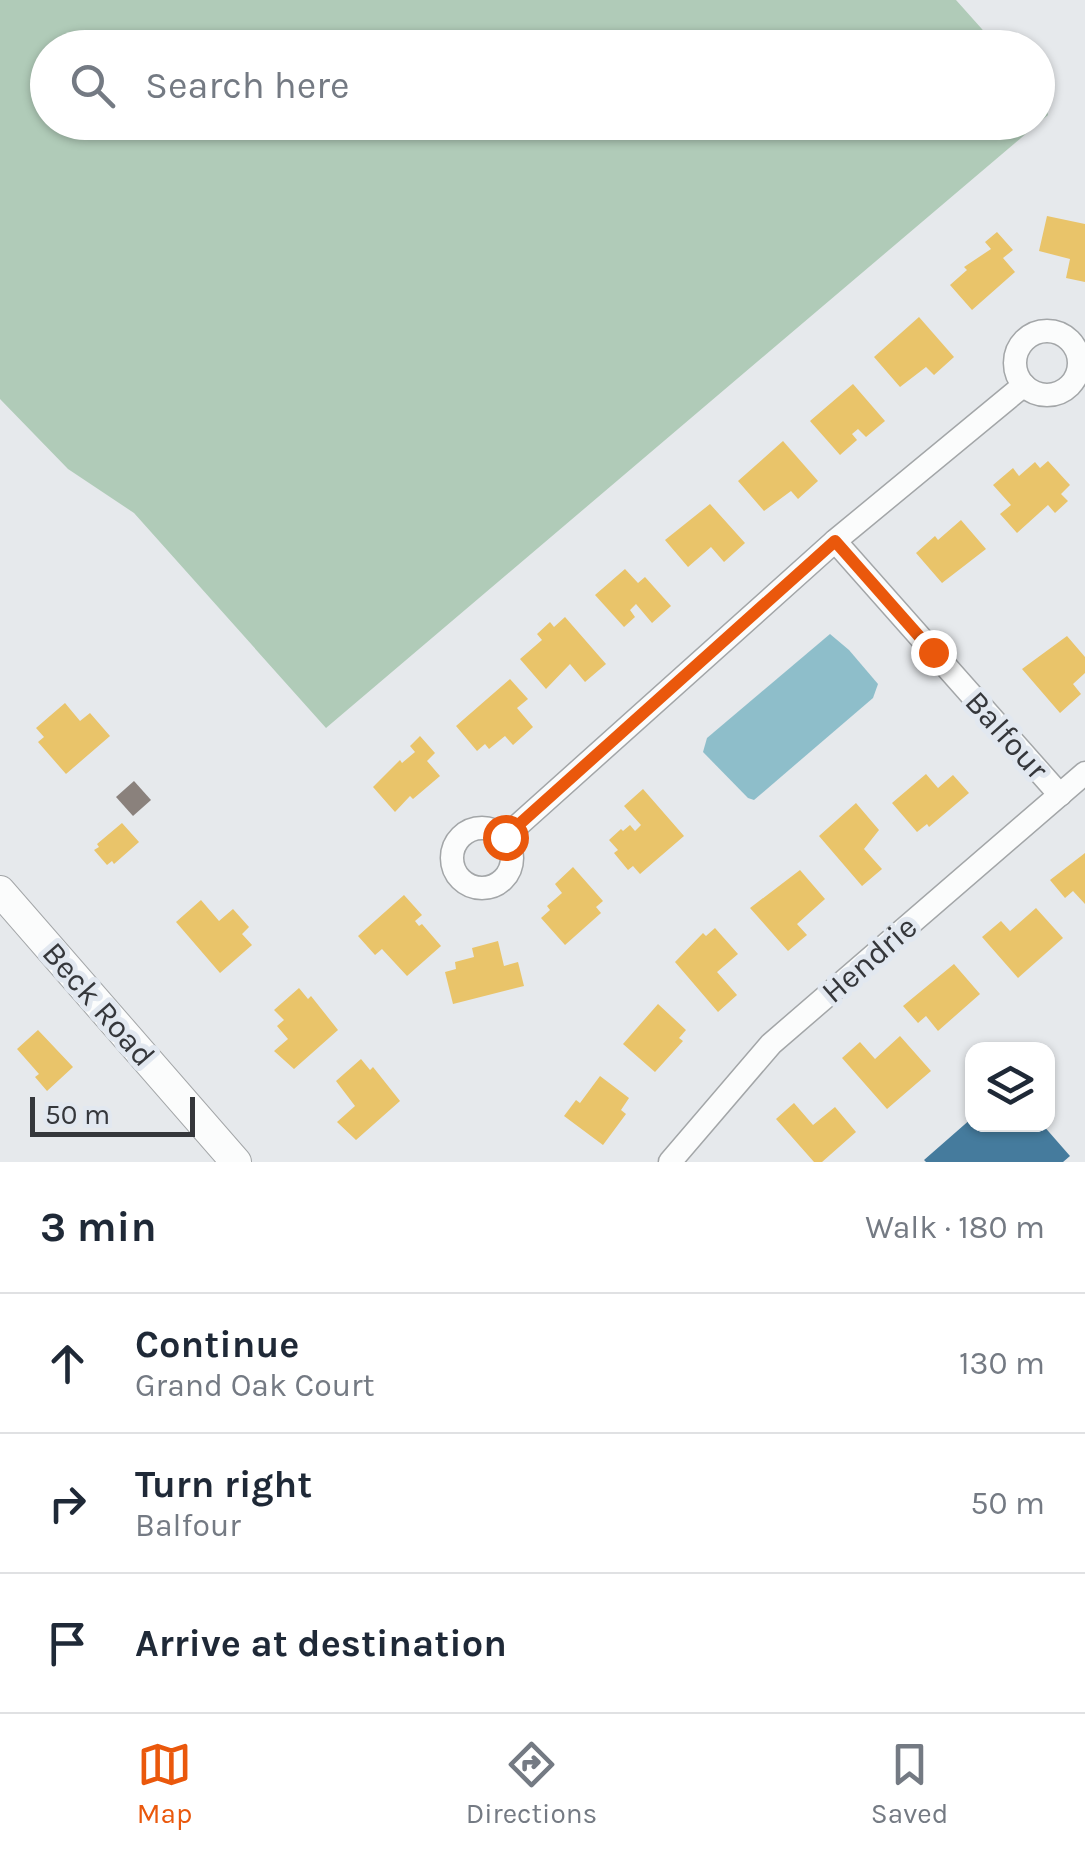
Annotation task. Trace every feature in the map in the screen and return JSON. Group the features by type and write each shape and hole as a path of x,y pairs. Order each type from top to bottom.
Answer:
{"main road":[{"name":"Beck Road","path":"0,891 236,1162"}],"street":[{"path":"505,837 835,541 1024,385"},
{"name":"Balfour","path":"835,541 1060,795"},
{"name":"Hendrie","path":"670,1162 771,1044 1085,773"}],"green space":[{"path":"0,0 956,0 983,30 30,30 30,140 1019,140 326,728 134,513 68,469 0,399"}],"water":[{"path":"830,634 878,684 873,698 754,800 748,798 703,752 707,738"}],"building: Homes":[{"path":"1047,216 1085,224 1085,282 1066,278 1070,259 1039,251"},
{"path":"997,232 1013,250 1003,258 1015,272 972,310 950,285 967,270 964,267 991,249 985,242"},
{"path":"919,317 954,357 934,375 926,367 900,387 874,357"},
{"path":"853,384 885,421 866,437 858,429 852,434 857,440 840,455 810,421"},
{"path":"783,441 818,481 798,499 791,491 764,511 738,481"},
{"path":"1048,461 1070,485 1061,494 1068,501 1055,513 1048,505 1017,533 1000,514 1011,505 993,485 1013,468 1019,476 1035,462 1040,468"},
{"path":"710,504 745,543 724,562 711,547 688,567 665,540"},
{"path":"961,520 986,549 942,583 916,553"},
{"path":"625,569 638,583 645,577 671,606 652,623 636,604 630,610 635,617 624,627 595,595"},
{"path":"565,617 606,664 585,682 570,664 546,689 520,659 542,640 537,634 550,622 554,627"},
{"path":"1067,636 1085,657 1085,673 1073,684 1081,694 1060,713 1022,669"},
{"path":"510,679 528,699 517,708 533,727 513,745 505,736 489,749 485,744 477,751 456,726"},
{"path":"65,703 80,721 90,713 110,736 66,774 38,742 44,737 36,728"},
{"path":"420,736 435,753 427,761 440,776 413,799 410,796 395,812 373,787 400,760 402,763 415,752 410,746"},
{"path":"926,774 938,788 953,775 969,793 929,827 927,824 917,832 892,803"},
{"path":"643,789 684,836 640,874 633,866 628,870 609,840 621,829 630,825 635,831 641,825 624,806"},
{"path":"856,803 879,830 864,849 882,869 862,886 819,836"},
{"path":"122,823 139,842 114,864 112,861 107,865 94,850"},
{"path":"1085,853 1085,904 1073,891 1065,898 1050,880"},
{"path":"573,867 603,901 596,907 601,913 565,945 541,918 550,910 547,906 562,893 555,884"},
{"path":"800,870 825,899 797,924 807,935 788,951 750,908"},
{"path":"404,895 422,915 415,921 441,946 407,976 382,949 375,955 358,936"},
{"path":"201,900 219,921 233,909 249,927 242,934 252,945 220,973 176,922"},
{"path":"1036,908 1063,938 1018,978 982,937 1001,921 1010,931"},
{"path":"715,928 738,954 717,972 737,995 718,1012 675,962 703,933 706,936"},
{"path":"498,941 504,966 518,962 524,986 453,1004 445,972 456,969 455,962 474,957 472,948"},
{"path":"954,964 980,994 938,1031 926,1016 918,1023 903,1006"},
{"path":"299,988 308,999 311,996 338,1030 294,1069 274,1051 288,1039 277,1026 284,1020 274,1010"},
{"path":"658,1004 686,1030 679,1038 683,1041 655,1072 623,1044"},
{"path":"38,1030 73,1067 47,1091 35,1077 39,1074 17,1049"},
{"path":"900,1036 931,1071 887,1109 842,1058 860,1042 875,1059"},
{"path":"361,1059 370,1070 373,1067 400,1101 356,1140 337,1122 355,1106 336,1081"},
{"path":"600,1076 629,1098 621,1110 626,1114 603,1145 564,1116 576,1100 580,1103"},
{"path":"794,1103 813,1125 835,1107 856,1132 822,1162 814,1162 776,1119"}],"building: Public":[{"path":"965,1124 965,1132 1049,1132 1070,1156 1063,1162 924,1160"}],"building: Industry":[{"path":"134,781 151,800 133,816 116,797"}],"route":[{"path":"505,837 835,541 933,652"}]}
